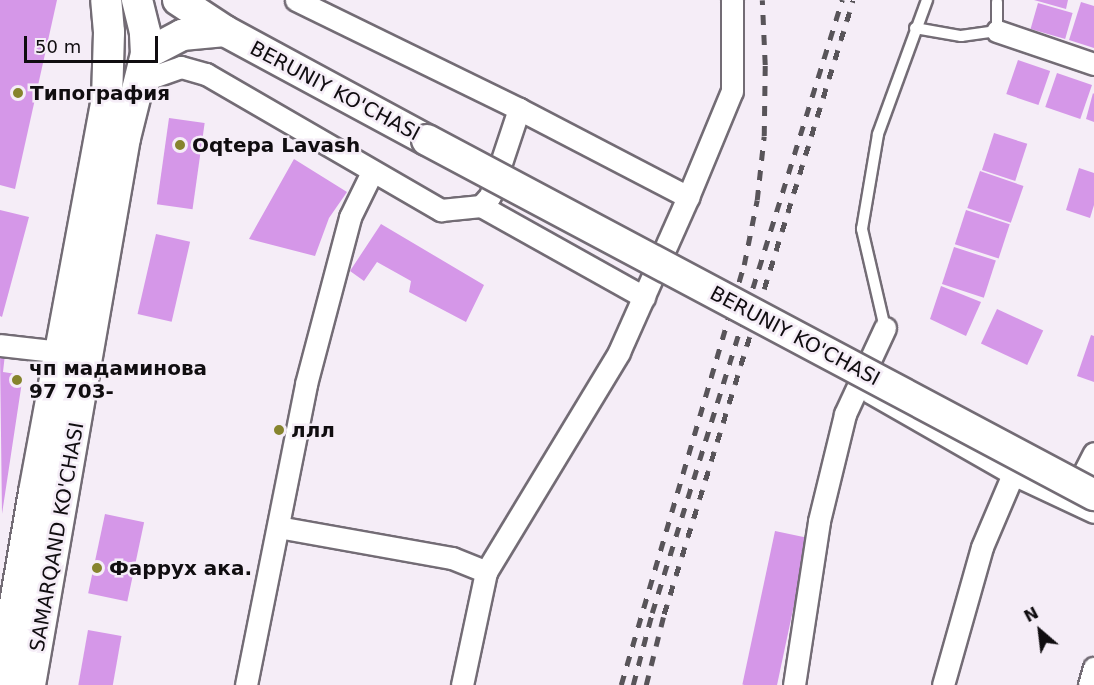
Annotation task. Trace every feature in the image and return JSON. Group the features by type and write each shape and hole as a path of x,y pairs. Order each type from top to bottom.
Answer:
{"main road":[{"name":"SAMARQAND KO'CHASI","path":"1,685 107,99 106,0"},
{"name":"SAMARQAND KO'CHASI","path":"30,685 125,138 143,67 145,32 137,0"},
{"name":"BERUNIY KO'CHASI","path":"178,0 225,31 431,132 1094,473"},
{"name":"BERUNIY KO'CHASI","path":"215,0 224,10 431,132 1082,497"},
{"path":"143,67 182,35 225,31"}],"street":[{"path":"296,0 519,109 688,197"},
{"path":"462,685 486,572 620,352 732,91 732,0"},
{"path":"997,31 1094,64"},
{"path":"143,67 181,67 206,74 441,210 481,206 644,297"},
{"path":"481,206 490,196 519,109"},
{"path":"246,685 306,384 350,217 372,172"},
{"path":"794,685 819,521 845,414 885,328"},
{"path":"0,345 61,352"},
{"path":"857,385 1013,474 1082,497 1094,512"},
{"path":"1082,497 1094,453"},
{"path":"942,685 982,547 1013,474"},
{"path":"278,527 452,558 486,572"},
{"path":"1089,685 1094,668"}],"lane":[{"path":"885,328 862,229 878,134 927,0"},
{"path":"915,28 961,36 997,31 995,1"}],"building":[{"name":"Типография","path":"0,0 57,0 15,189 0,185"},
{"path":"1034,0 1068,0 1066,9"},
{"path":"1081,2 1094,6 1094,48 1069,40"},
{"path":"1038,3 1073,13 1065,39 1031,29"},
{"path":"1018,60 1050,71 1038,105 1006,94"},
{"path":"1057,73 1092,85 1080,119 1045,107"},
{"path":"1094,94 1094,122 1086,119"},
{"path":"169,118 205,123 193,209 157,204"},
{"path":"994,133 1027,144 1015,181 982,170"},
{"path":"294,159 347,192 329,218 315,256 249,239"},
{"path":"1079,168 1094,173 1094,205 1090,218 1066,210"},
{"path":"980,171 1023,186 1011,223 967,208"},
{"path":"0,210 29,217 2,317 0,316"},
{"path":"966,210 1010,224 999,258 955,244"},
{"path":"381,224 484,285 466,322 409,292 411,281 377,262 364,281 350,271"},
{"path":"156,234 190,242 172,322 138,314"},
{"path":"954,247 996,261 984,298 942,284"},
{"path":"941,286 981,302 966,336 930,319"},
{"path":"997,309 1043,331 1027,365 981,343"},
{"path":"1091,335 1094,336 1094,382 1077,376"},
{"path":"0,354 5,354 3,372 23,375 2,514"},
{"path":"105,514 144,522 127,602 88,593"},
{"path":"775,531 808,538 777,685 742,685"},
{"path":"88,630 121,636 113,685 78,685"}],"railway":[{"path":"621,685 744,265 757,200 764,136 765,65 762,0"},
{"path":"633,685 652,613 842,0"},
{"path":"646,685 664,614 853,0"}],"place":[{"name":"Типография","path":"18,93"},
{"name":"Oqtepa Lavash","path":"180,145"},
{"name":"чп мадаминова 97 703-","path":"17,380"},
{"name":"ллл","path":"279,430"},
{"name":"Фаррух ака.","path":"97,568"}]}
